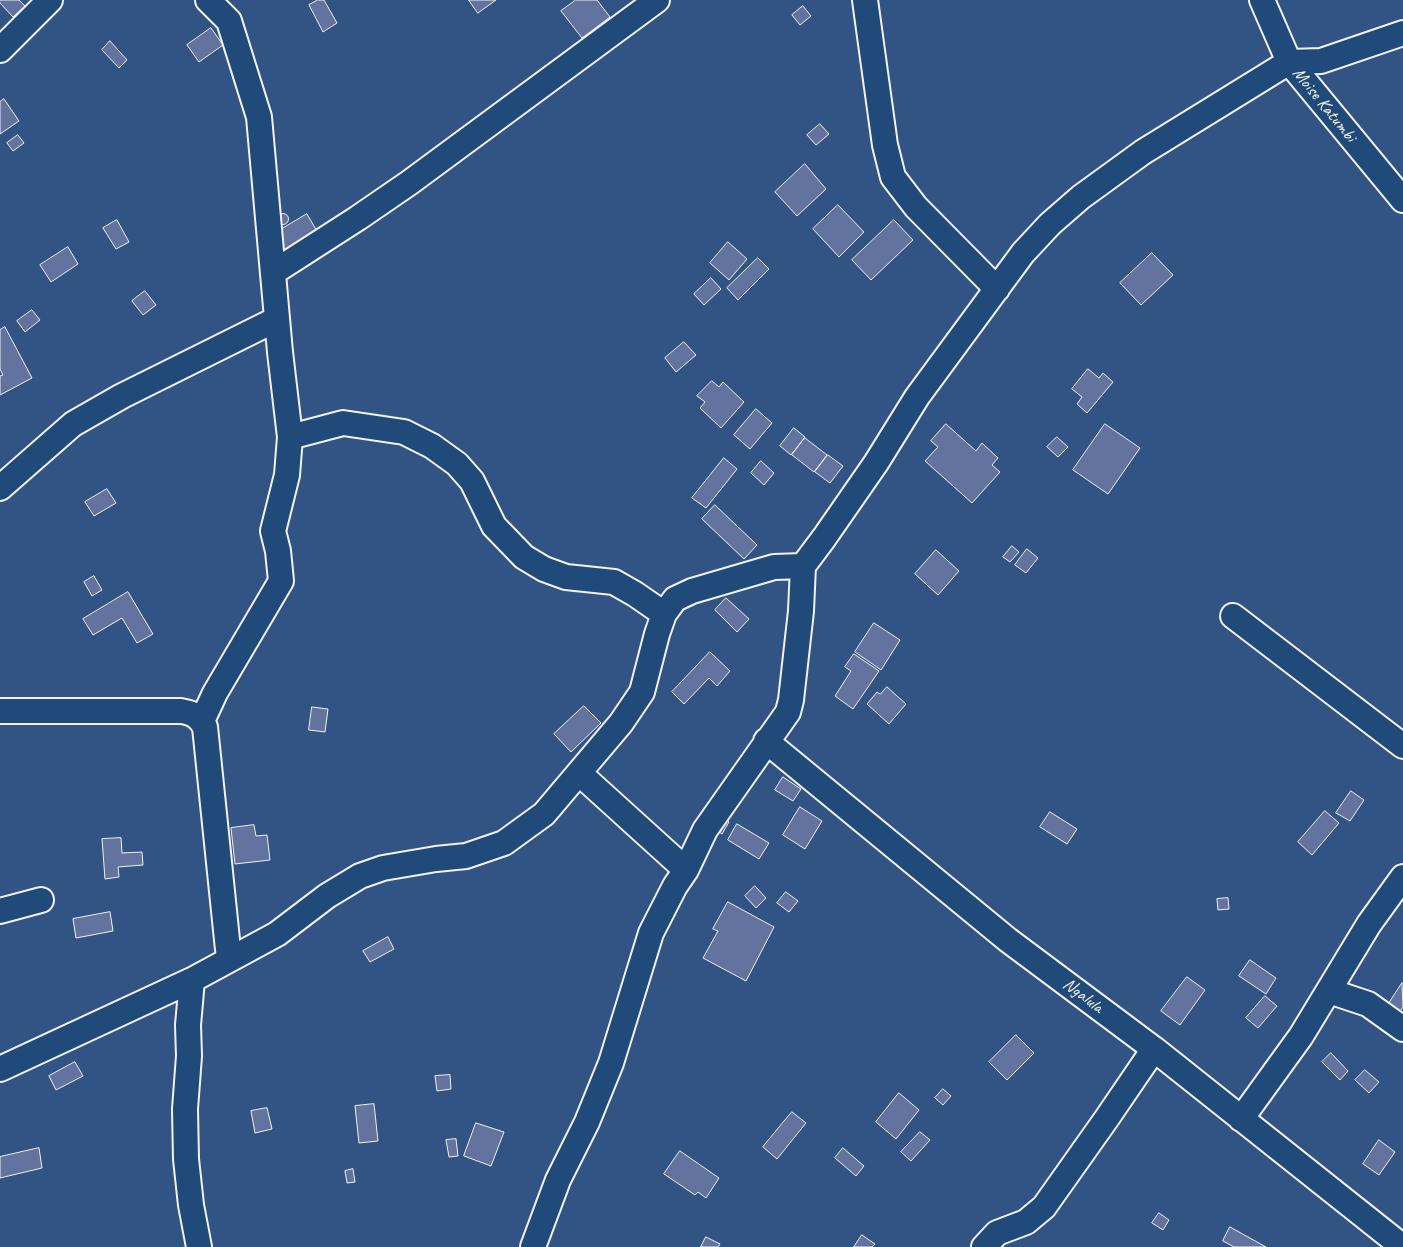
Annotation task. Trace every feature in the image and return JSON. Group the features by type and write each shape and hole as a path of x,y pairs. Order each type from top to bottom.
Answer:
{"street":[{"path":"0,50 50,0"},
{"path":"202,722 216,693 281,581 278,551 273,531 287,475 290,437 259,117 229,21 208,0"},
{"path":"274,272 409,183 657,0"},
{"path":"865,0 885,145 892,177 916,207 997,289"},
{"name":"Moise Katumbi","path":"1262,0 1289,62 1403,200"},
{"path":"533,1247 558,1180 587,1122 611,1062 651,933 675,886 686,870 705,830 788,712 801,611 803,566 876,463 917,397 1023,253 1050,224 1081,197 1143,152 1289,62 1321,61 1403,33"},
{"path":"0,488 73,424 122,396 278,319"},
{"path":"290,437 343,423 404,432 432,446 457,464 472,481 494,526 524,557 544,569 566,577 614,582 664,614"},
{"path":"0,1070 192,980 278,934 327,896 360,876 383,868 466,856 504,843 544,814 621,723 642,692 656,634 664,614 674,599 692,591 774,567 803,566"},
{"path":"1233,616 1403,746"},
{"path":"0,711 181,711 190,712 197,716 205,727 229,959"},
{"name":"Ngalula","path":"766,741 1008,940 1154,1049 1403,1247"},
{"path":"579,772 686,870"},
{"path":"1241,1119 1301,1036 1369,924 1403,877"},
{"path":"0,911 40,900"},
{"path":"192,980 188,1025 185,1109 186,1151 191,1205 199,1247"},
{"path":"1329,991 1368,1004 1403,1029"},
{"path":"984,1247 997,1233 1026,1222 1044,1207 1154,1049"}],"building":[{"path":"0,0 19,0 25,6 13,17 0,3"},
{"path":"318,0 324,0 337,23 323,32 309,5"},
{"path":"469,0 496,0 478,13"},
{"path":"576,0 597,0 610,17 582,38 561,11"},
{"path":"803,6 811,16 800,25 792,15"},
{"path":"211,28 223,45 199,62 187,45"},
{"path":"110,41 127,60 119,68 102,50"},
{"path":"4,99 19,121 0,134 0,102"},
{"path":"820,124 829,134 816,145 807,135"},
{"path":"18,135 24,143 13,151 7,143"},
{"path":"805,164 826,189 797,216 775,192"},
{"path":"838,205 864,232 839,257 813,229"},
{"path":"283,213 289,219 283,225 277,219"},
{"path":"307,214 318,233 283,254 272,235"},
{"path":"117,220 129,242 116,249 103,228"},
{"path":"894,220 913,240 871,280 852,260"},
{"path":"728,242 747,259 729,280 710,263"},
{"path":"68,247 78,264 51,282 40,265"},
{"path":"1152,253 1173,275 1141,305 1120,283"},
{"path":"758,258 769,269 738,300 727,288"},
{"path":"711,278 721,289 704,305 694,294"},
{"path":"145,291 156,305 143,315 132,301"},
{"path":"32,310 40,320 25,332 17,321"},
{"path":"5,327 32,378 0,395 0,376 3,375 0,369 0,330"},
{"path":"684,342 696,355 676,372 665,358"},
{"path":"1088,369 1099,378 1103,373 1113,382 1087,413 1077,404 1082,397 1072,389"},
{"path":"712,381 719,387 723,382 744,402 721,428 700,408 705,402 697,396"},
{"path":"756,409 772,423 750,449 734,435"},
{"path":"946,424 976,451 982,443 998,458 992,465 1000,472 972,503 925,461 938,447 931,441"},
{"path":"1105,424 1140,448 1108,494 1073,470"},
{"path":"794,428 805,437 791,455 780,446"},
{"path":"1057,437 1068,447 1058,457 1047,447"},
{"path":"805,438 827,455 814,472 792,455"},
{"path":"828,455 843,466 830,483 815,472"},
{"path":"724,458 737,469 706,508 692,498"},
{"path":"761,461 774,473 764,485 751,473"},
{"path":"107,489 116,503 94,516 85,502"},
{"path":"715,505 757,545 744,559 702,519"},
{"path":"1012,546 1019,552 1010,562 1003,557"},
{"path":"1027,549 1038,558 1026,573 1015,565"},
{"path":"936,550 959,571 938,595 915,574"},
{"path":"94,576 102,590 92,596 84,582"},
{"path":"128,592 153,634 137,643 122,618 93,635 83,619"},
{"path":"726,598 749,619 737,632 715,610"},
{"path":"874,623 900,640 881,670 855,652"},
{"path":"710,652 730,671 717,686 709,678 684,704 672,692"},
{"path":"854,654 879,671 853,709 835,696 851,671 845,667"},
{"path":"887,687 906,704 889,724 867,704 877,692 880,694"},
{"path":"584,706 601,723 571,752 554,734"},
{"path":"312,707 328,709 325,732 309,730"},
{"path":"783,777 801,789 793,801 775,790"},
{"path":"1351,791 1364,800 1350,821 1336,813"},
{"path":"800,807 822,821 805,849 783,835"},
{"path":"1325,811 1339,823 1312,855 1298,842"},
{"path":"1050,812 1077,829 1067,844 1040,827"},
{"path":"723,818 729,822 722,834 716,830"},
{"path":"737,824 769,843 759,859 728,840"},
{"path":"254,825 256,836 267,835 270,860 235,864 231,828"},
{"path":"121,838 122,853 142,852 143,865 118,867 119,877 105,879 102,839"},
{"path":"755,886 766,898 756,908 745,896"},
{"path":"786,892 798,901 789,912 777,903"},
{"path":"1228,898 1229,909 1218,910 1217,899"},
{"path":"728,902 774,927 746,981 703,958 718,931 713,929"},
{"path":"110,912 113,931 76,938 73,919"},
{"path":"388,937 394,949 370,962 363,951"},
{"path":"1250,960 1276,978 1266,994 1239,976"},
{"path":"1187,977 1205,990 1180,1025 1161,1011"},
{"path":"1402,983 1403,1007 1395,1019 1384,1011"},
{"path":"1265,996 1277,1006 1258,1028 1246,1018"},
{"path":"1016,1035 1034,1053 1007,1080 989,1062"},
{"path":"1331,1053 1348,1071 1340,1080 1322,1062"},
{"path":"75,1062 83,1076 56,1090 49,1076"},
{"path":"1365,1070 1379,1082 1369,1093 1355,1080"},
{"path":"450,1075 451,1089 437,1091 435,1076"},
{"path":"943,1089 951,1096 943,1105 935,1098"},
{"path":"899,1093 919,1110 896,1139 876,1122"},
{"path":"374,1104 378,1141 359,1143 355,1106"},
{"path":"267,1108 272,1129 255,1133 251,1111"},
{"path":"792,1112 806,1123 777,1159 763,1147"},
{"path":"476,1123 504,1132 491,1166 464,1156"},
{"path":"920,1132 930,1140 911,1161 901,1152"},
{"path":"456,1139 458,1156 449,1157 446,1140"},
{"path":"1379,1140 1395,1152 1379,1175 1363,1164"},
{"path":"39,1148 42,1168 0,1178 0,1157"},
{"path":"843,1148 864,1166 856,1176 835,1158"},
{"path":"680,1151 719,1178 706,1198 698,1192 695,1195 664,1174"},
{"path":"353,1169 355,1182 347,1183 345,1171"},
{"path":"1159,1213 1169,1220 1163,1230 1152,1223"},
{"path":"1230,1227 1266,1247 1234,1247 1223,1241"},
{"path":"862,1235 875,1244 872,1247 854,1247"},
{"path":"706,1237 720,1244 718,1247 701,1247"}]}
